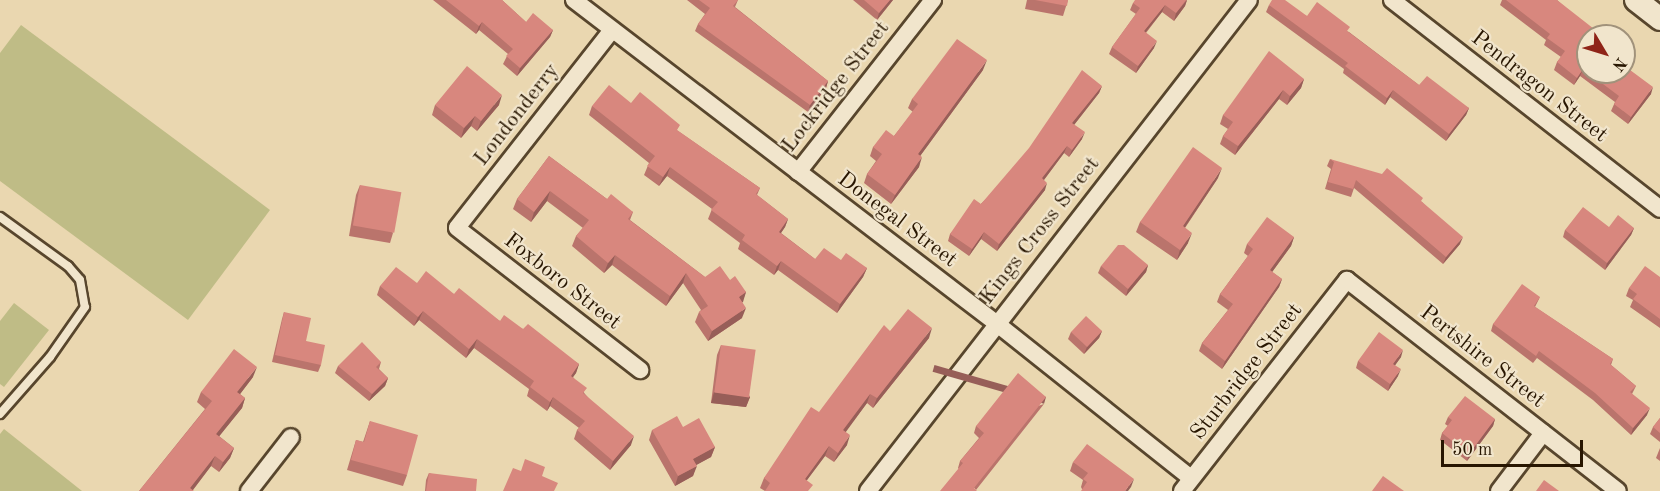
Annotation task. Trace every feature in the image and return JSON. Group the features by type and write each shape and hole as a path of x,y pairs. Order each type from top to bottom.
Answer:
{"street":[{"name":"Donegal Street","path":"573,0 996,323 1186,484"},
{"name":"Lockridge Street","path":"798,172 933,0"},
{"name":"Kings Cross Street","path":"868,491 996,323 1249,0"},
{"name":"Pendragon Street","path":"1392,0 1660,208"},
{"path":"1636,0 1660,19"},
{"name":"Londonderry","path":"457,228 612,30"},
{"name":"Foxboro Street","path":"457,228 640,370"},
{"name":"Pertshire Street","path":"1347,280 1618,491"},
{"name":"Sturbridge Street","path":"1186,484 1347,280"},
{"path":"1499,491 1543,433"},
{"path":"249,491 291,437"}],"lane":[{"path":"0,217 68,266 80,280 84,307 50,357 0,414"}],"shaded area":[{"path":"21,25 270,210 188,320 0,181 0,53"},
{"path":"14,303 49,330 4,387 0,384 0,321"},
{"path":"4,429 82,491 0,491 0,434"}],"building":[{"path":"446,0 502,0 526,22 533,13 553,30 520,68 506,56 513,49 482,22 479,26"},
{"path":"699,0 738,0 733,6 828,81 810,105 698,24 710,8"},
{"path":"864,0 890,0 879,13"},
{"path":"1035,0 1068,0 1067,6"},
{"path":"1135,0 1186,0 1176,13 1165,5 1144,31 1157,41 1138,66 1112,47 1140,8 1133,3"},
{"path":"1272,0 1285,0 1307,16 1317,2 1350,27 1347,31 1419,85 1427,76 1469,108 1449,134 1393,90 1387,98 1345,66 1348,63 1269,5"},
{"path":"1506,0 1557,0 1588,24 1576,24 1576,77 1557,62 1565,51 1547,38 1550,34"},
{"path":"957,39 987,60 918,154 922,157 895,195 867,174 882,154 873,147 886,130 894,136 918,104 912,99"},
{"path":"1269,51 1304,79 1290,96 1283,90 1238,146 1223,136 1233,122 1223,115"},
{"path":"467,66 502,95 481,121 475,116 464,128 435,105"},
{"path":"1082,70 1102,86 1072,123 1085,132 1072,150 1067,146 1042,178 1047,183 999,244 984,232 972,249 950,234 974,199 981,204 1029,148"},
{"path":"1636,74 1653,87 1631,117 1614,104 1619,96 1603,84 1636,84"},
{"path":"609,85 631,103 640,92 680,125 677,130 760,188 756,194 788,219 779,232 815,259 824,248 841,260 846,253 867,268 840,304 781,261 777,266 742,240 745,235 711,210 718,202 670,167 663,177 647,166 655,156 592,106"},
{"path":"1193,147 1222,168 1183,226 1192,233 1180,250 1140,222"},
{"path":"549,156 607,199 611,194 633,212 628,219 705,277 720,266 730,280 735,276 746,292 739,297 746,308 712,331 699,312 708,306 686,273 670,296 615,255 608,263 576,236 589,220 550,191 534,212 517,199"},
{"path":"1330,159 1382,174 1387,168 1423,198 1421,201 1463,237 1446,257 1356,180 1353,189 1328,182 1334,162"},
{"path":"360,185 401,192 394,233 353,225"},
{"path":"1583,207 1609,227 1618,215 1634,228 1607,263 1565,230"},
{"path":"1267,217 1294,237 1270,270 1282,279 1225,361 1202,343 1233,304 1220,294 1253,249 1247,244"},
{"path":"1118,245 1124,245 1148,265 1128,289 1101,266"},
{"path":"1645,266 1660,277 1660,319 1633,299 1637,294 1629,288"},
{"path":"396,267 417,283 426,271 454,294 459,288 500,321 504,315 523,329 528,324 579,364 571,376 587,388 583,393 634,436 613,461 577,430 585,421 553,397 550,402 530,387 534,381 477,339 469,349 423,311 418,317 380,286"},
{"path":"1522,284 1540,297 1534,306 1613,359 1610,364 1636,386 1630,392 1650,408 1633,428 1595,393 1539,351 1536,356 1493,324"},
{"path":"908,309 932,328 877,398 870,394 843,430 850,435 838,453 829,446 805,479 813,485 808,491 765,491 770,483 764,478 811,407 819,412 884,325 890,331"},
{"path":"284,312 311,318 306,341 325,345 321,365 275,355"},
{"path":"1086,316 1102,331 1087,347 1071,332"},
{"path":"1379,332 1403,350 1393,364 1401,369 1390,384 1358,361"},
{"path":"362,342 381,362 376,367 388,378 372,394 338,366"},
{"path":"721,345 756,350 749,397 714,393"},
{"path":"234,349 257,367 237,392 245,398 216,434 234,448 223,462 215,456 190,488 194,491 139,491 212,401 201,392"},
{"path":"1018,373 1046,397 974,488 977,491 940,491 963,463 960,461 984,433 976,426"},
{"path":"1465,396 1495,419 1469,454 1442,433 1452,420 1448,417"},
{"path":"677,416 683,427 699,418 715,447 693,459 697,466 678,476 652,430"},
{"path":"1660,418 1660,433 1653,427"},
{"path":"370,421 418,435 407,475 351,460 356,440 364,442"},
{"path":"1087,444 1134,479 1125,491 1081,491 1087,482 1083,479 1088,473 1073,462"},
{"path":"525,459 545,467 542,476 558,483 554,491 503,491 513,468 521,471"},
{"path":"429,473 477,479 476,491 426,491"},
{"path":"1383,476 1404,491 1372,491"},
{"path":"1544,480 1559,491 1536,491"}]}
